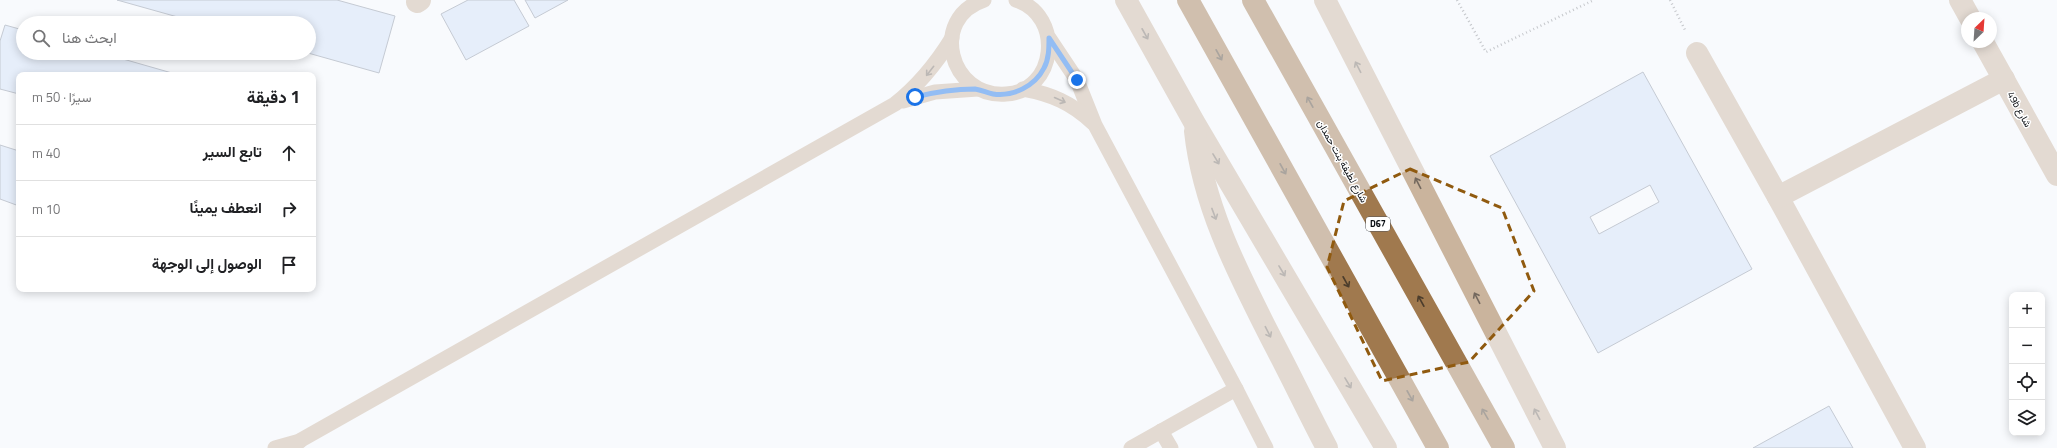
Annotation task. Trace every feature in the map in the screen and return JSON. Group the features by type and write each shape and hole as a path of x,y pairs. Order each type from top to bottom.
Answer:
{"main road":[{"path":"1188,0 1438,448"},
{"name":"شارع لطيفة بنت حمدان","path":"1253,0 1504,448"}],"street":[{"path":"1126,0 1194,122 1386,448"},
{"path":"1325,0 1556,448"},
{"path":"1960,0 1967,12"},
{"name":"49b شارع","path":"1986,48 2057,175"},
{"path":"1697,53 1778,197 1915,448"},
{"path":"1778,197 2004,79"},
{"path":"1194,122 1203,181 1223,237 1245,288 1327,448"}],"lane":[{"path":"984,0 978,2 965,11 956,24 952,38 952,54 956,68 965,80 978,89 993,94 1008,94 1023,89 1035,80 1044,68 1049,53 1049,38"},
{"path":"1016,0 1035,11 1044,24 1049,38 1077,80 1095,125 1266,448"},
{"path":"275,448 299,445 895,104 912,91 927,75 952,38"},
{"path":"895,104 935,92 978,89"},
{"path":"1023,89 1061,99 1080,110 1095,125"},
{"path":"1131,448 1236,389"},
{"path":"1161,431 1171,448"}],"path":[{"path":"1457,0 1486,52 1594,0"},
{"path":"1670,0 1697,53"}],"highlighted area":[{"path":"1410,169 1502,208 1534,291 1469,362 1382,381 1327,267 1344,201"}],"building":[{"path":"117,0 337,0 395,16 379,73 316,55 316,16 174,16"},
{"path":"468,0 514,0 529,26 466,60 441,14"},
{"path":"525,0 568,0 535,18"},
{"path":"5,25 16,28 16,60 126,60 168,72 16,72 16,93 0,89 0,41"},
{"path":"1643,72 1752,269 1598,353 1490,156","holes":["1650,185 1659,202 1599,234 1590,217"]},
{"path":"0,145 16,150 16,205 0,199"},
{"path":"1829,406 1853,448 1753,448"}],"route":[{"path":"915,97 956,89 978,89 993,94 1008,94 1023,89 1035,80 1044,68 1049,53 1049,38 1064,58 1077,80"}]}
